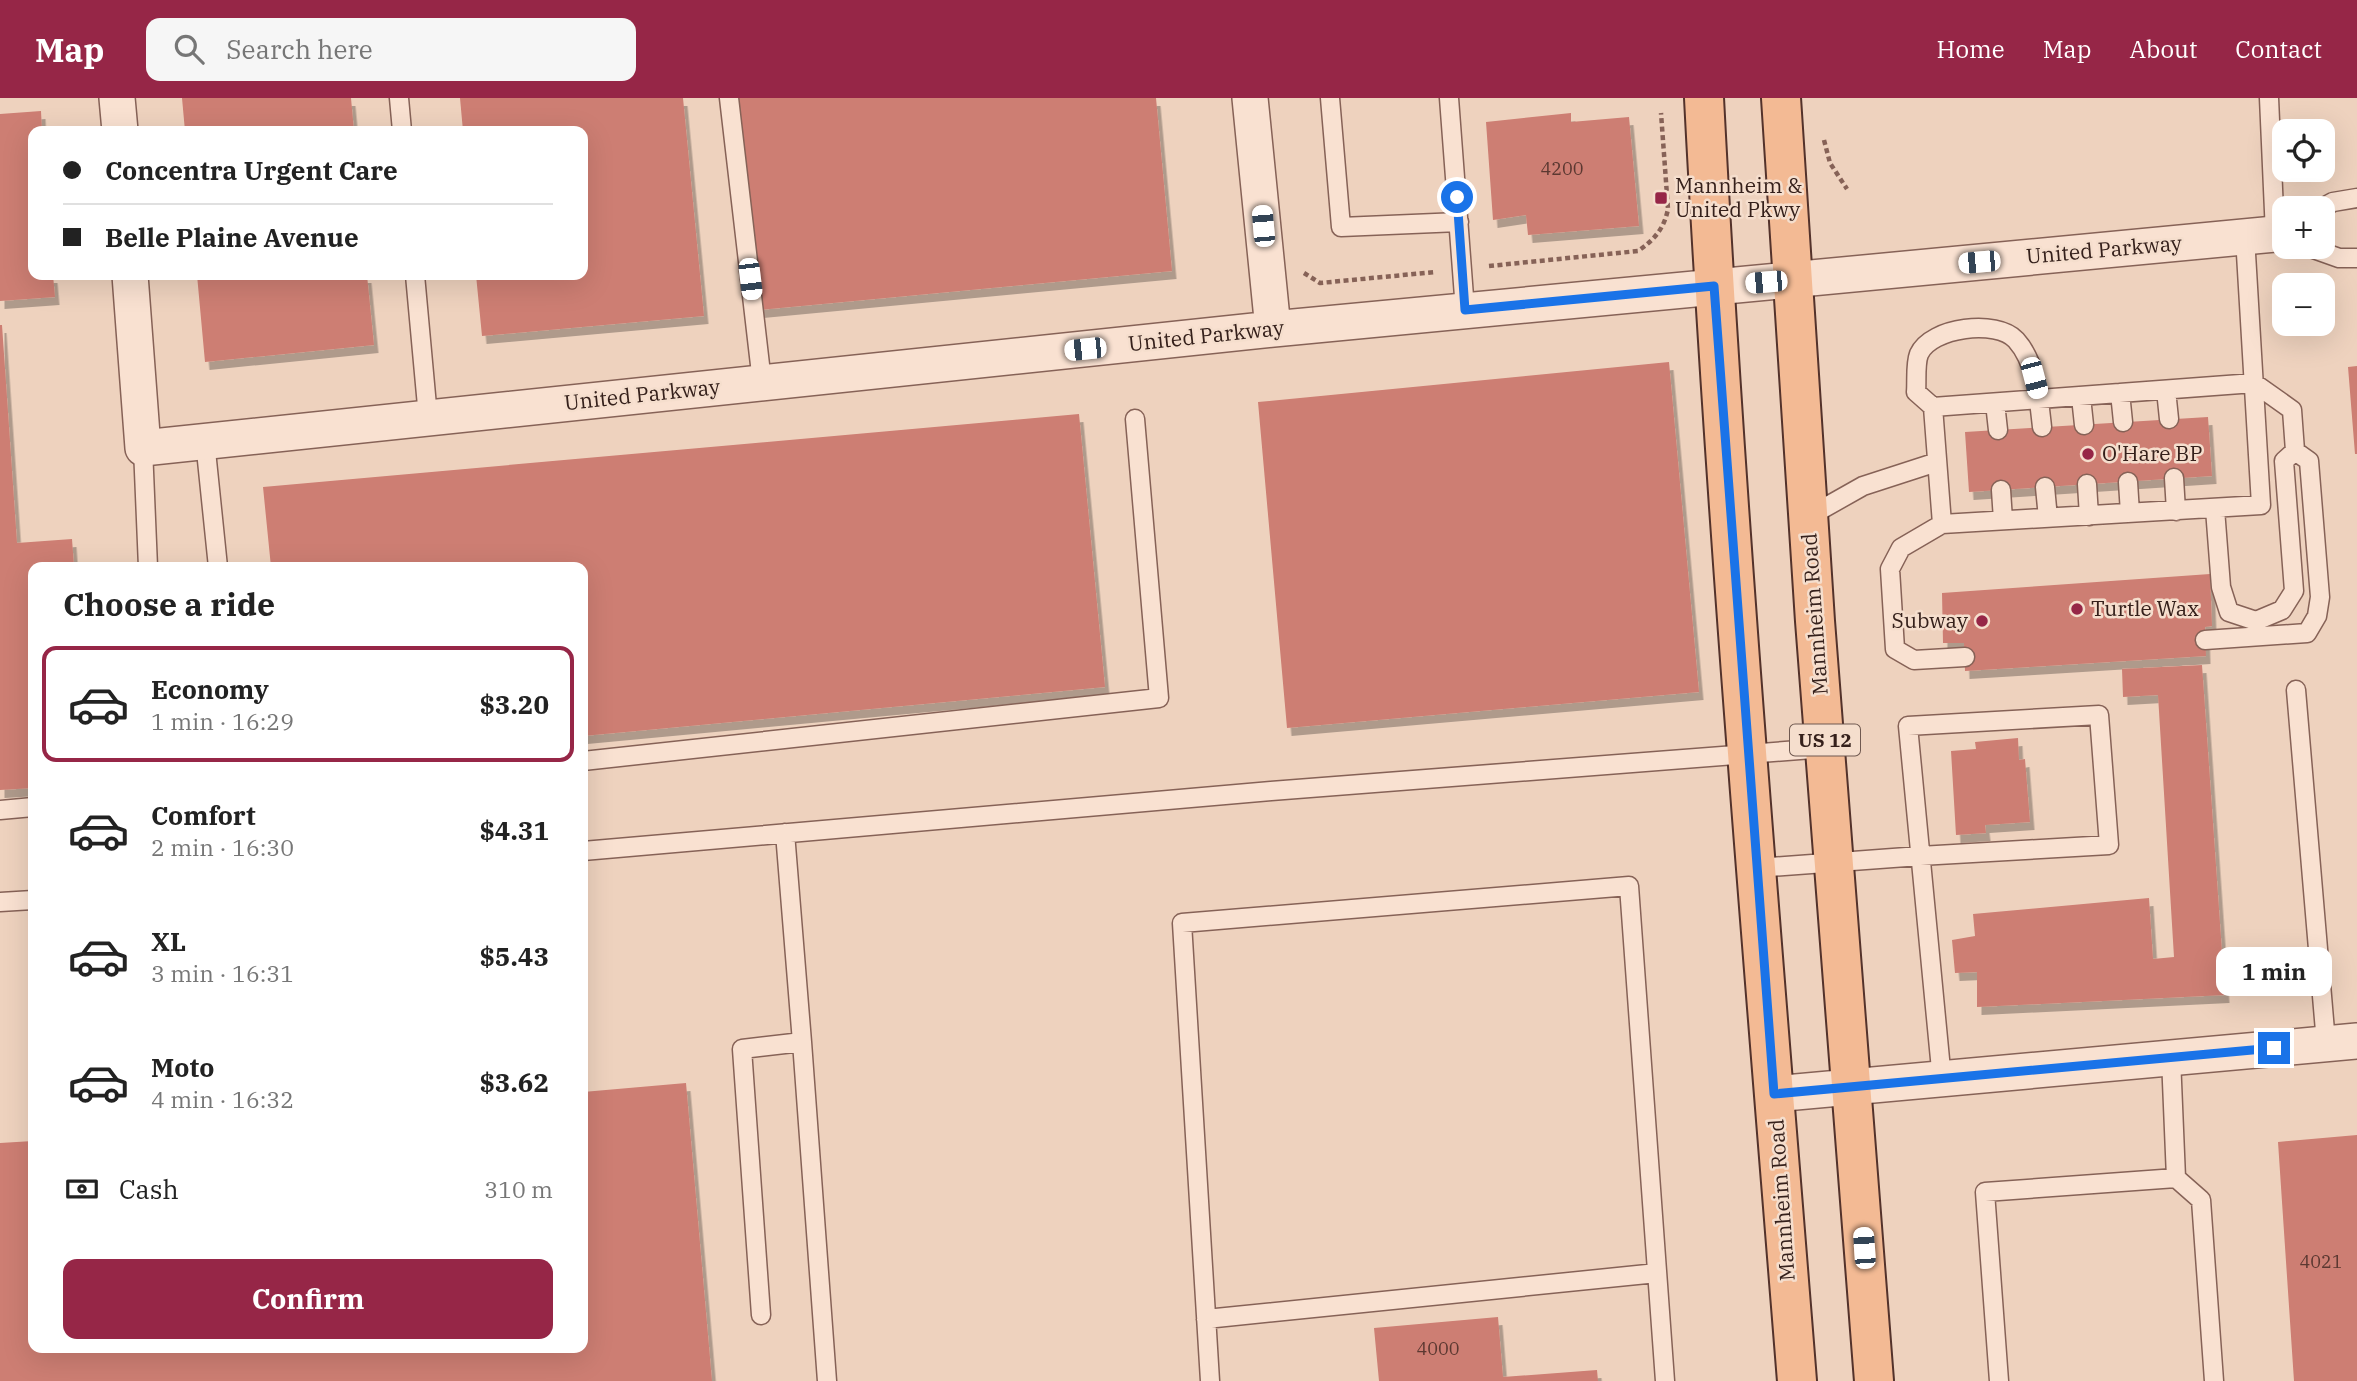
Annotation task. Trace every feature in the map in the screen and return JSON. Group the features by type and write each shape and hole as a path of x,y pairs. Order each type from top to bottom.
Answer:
{"main road":[{"name":"Mannheim Road","path":"1704,98 1714,286 1797,1381"},
{"name":"Mannheim Road","path":"1781,98 1808,517 1874,1381"}],"street":[{"path":"117,98 120,126"},
{"path":"1250,98 1273,329"},
{"name":"United Parkway","path":"143,448 1273,329 2272,235"},
{"path":"130,280 143,448"},
{"path":"1774,1094 2342,1042"}],"lane":[{"path":"399,98 402,126"},
{"path":"729,98 762,382"},
{"path":"1330,98 1341,227 1459,222"},
{"path":"1449,98 1465,310"},
{"path":"1965,657 1914,660 1895,649 1889,569 1901,548 1942,524 2261,505 2254,383 2272,235 2269,98"},
{"path":"2335,202 2357,198"},
{"path":"2335,257 2357,258"},
{"path":"415,280 428,417"},
{"path":"1942,524 1933,407 1916,392 1919,354 1935,337 1956,330 1990,328 2015,338 2028,357 2039,399 2042,427"},
{"path":"1933,407 2254,383 2292,410 2295,451"},
{"path":"2166,390 2169,419"},
{"path":"2120,393 2123,422"},
{"path":"2081,397 2084,425"},
{"path":"1995,403 1998,430"},
{"path":"588,760 1159,698 1135,419"},
{"path":"205,441 217,562"},
{"path":"143,448 148,562"},
{"path":"2215,509 2221,587 2230,612 2256,621 2282,610 2294,591 2284,461 2295,451"},
{"path":"2205,640 2307,633 2317,616 2320,586 2309,461 2295,451"},
{"path":"1808,517 1863,486 1937,463"},
{"path":"2174,478 2176,511"},
{"path":"2128,482 2130,513"},
{"path":"2087,484 2089,516"},
{"path":"2045,487 2048,518"},
{"path":"2001,490 2003,520"},
{"path":"2296,690 2342,1042"},
{"path":"1757,868 1920,856 2109,845 2099,715 1908,726 1920,856 1942,1080"},
{"path":"588,851 1271,791 1825,748"},
{"path":"0,810 28,807"},
{"path":"785,833 827,1381"},
{"path":"1210,1381 1182,923 1629,886 1665,1381"},
{"path":"0,902 28,900"},
{"path":"761,1315 742,1049 802,1042"},
{"path":"2171,1058 2176,1178"},
{"path":"1999,1381 1985,1192 2176,1178 2201,1200 2214,1381"},
{"path":"1206,1319 1657,1273"}],"path":[{"path":"1824,137 1830,163 1847,190"}],"building":[{"path":"182,98 351,98 354,126 185,126"},
{"path":"460,98 683,98 704,316 482,336 476,280 588,280 588,126 463,126"},
{"path":"739,98 1156,98 1172,271 759,310"},
{"path":"41,111 42,126 28,126 28,280 53,280 55,297 0,301 0,114"},
{"path":"1571,113 1571,122 1629,117 1639,226 1528,235 1526,215 1493,220 1486,122"},
{"path":"197,280 368,280 374,345 205,362"},
{"path":"2,325 17,543 72,539 74,562 28,562 28,788 0,790"},
{"path":"1669,362 1699,692 1287,728 1258,402"},
{"path":"2357,366 2357,454 2355,454 2348,367"},
{"path":"1079,414 1105,687 588,736 588,562 270,562 263,487"},
{"name":"O'Hare BP","path":"2208,417 2212,476 1969,492 1965,432"},
{"name":"Turtle Wax","path":"2210,574 2212,626 2205,627 2206,656 1965,671 1964,643 1943,643 1942,593"},
{"path":"2202,665 2225,995 1977,1007 1977,972 1955,973 1952,940 1975,936 1973,914 2149,898 2153,959 2174,957 2158,695 2123,697 2122,669"},
{"path":"2018,738 2019,760 2025,759 2030,822 1985,825 1986,833 1956,835 1951,751 1976,749 1975,742"},
{"path":"686,1083 712,1381 0,1381 0,1143 28,1141 28,1353 588,1353 588,1092"},
{"path":"2357,1135 2357,1381 2294,1381 2278,1142"},
{"path":"1498,1317 1503,1377 1597,1370 1598,1381 1379,1381 1374,1328"}],"place":[{"name":"Mannheim & United Pkwy","path":"1661,198"},
{"name":"O'Hare BP","path":"2088,454"},
{"name":"Turtle Wax","path":"2077,609"},
{"name":"Subway","path":"1982,621"}],"route":[{"path":"1457,197 1465,310 1714,286 1774,1094 2274,1048"}]}
